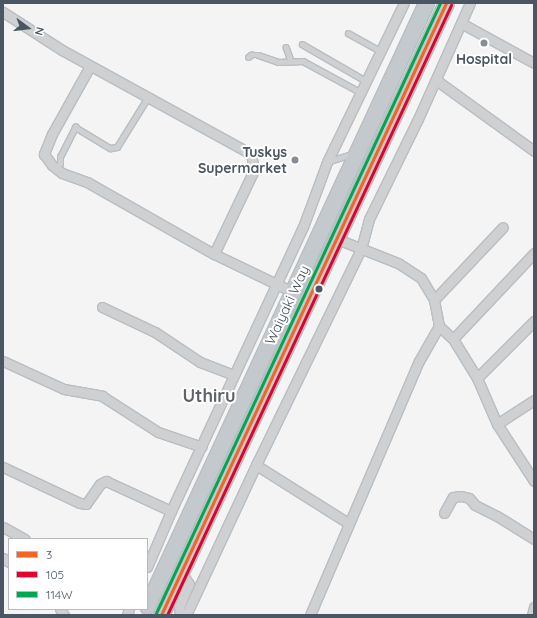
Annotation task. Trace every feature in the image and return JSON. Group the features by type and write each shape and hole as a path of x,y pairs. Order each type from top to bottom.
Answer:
{"highway":[{"name":"Waiyaki Way","path":"148,604 426,3"},
{"name":"Waiyaki Way","path":"161,615 337,240 446,3"}],"street":[{"path":"186,615 256,465 362,249 369,219 436,80 470,3"},
{"path":"148,565 171,511 303,227 327,162 381,50 401,4"},
{"path":"3,12 62,50 251,154 254,170 214,254"},
{"path":"461,23 534,63"},
{"path":"90,66 52,134 44,154 52,165 62,173 86,182 214,254 293,292"},
{"path":"436,80 534,151"},
{"path":"434,300 503,228"},
{"path":"337,240 410,269 421,278 434,300 440,326 453,340 477,378 497,424 534,481"},
{"path":"453,340 534,253"},
{"path":"102,307 155,332 200,362 234,375"},
{"path":"477,378 534,321"},
{"path":"310,615 348,523 419,360 440,326"},
{"path":"3,361 64,389 102,396 158,432 202,446"},
{"path":"497,424 534,400"},
{"path":"256,465 348,523"},
{"path":"3,467 80,503 86,504 100,484 106,481 171,511"},
{"path":"444,513 453,497 465,497 534,539"},
{"path":"3,527 23,538"},
{"path":"180,615 179,608 189,584 181,572"},
{"path":"532,615 534,607"}],"lane":[{"path":"348,33 381,50"},
{"path":"302,44 366,81"},
{"path":"286,47 291,61"},
{"path":"248,57 255,55 274,62 303,61 360,92"},
{"path":"60,164 60,158 75,127 110,148 117,148 148,97"},
{"path":"327,162 357,152"}],"transit line":[{"name":"114W","path":"156,613 440,3"},
{"name":"3","path":"161,615 446,3"},
{"name":"105","path":"167,615 451,5"}],"place":[{"name":"Hospital","path":"484,43"},
{"name":"Tuskys Supermarket","path":"295,160"}],"district":[{"name":"Uthiru","path":"209,396"}]}
